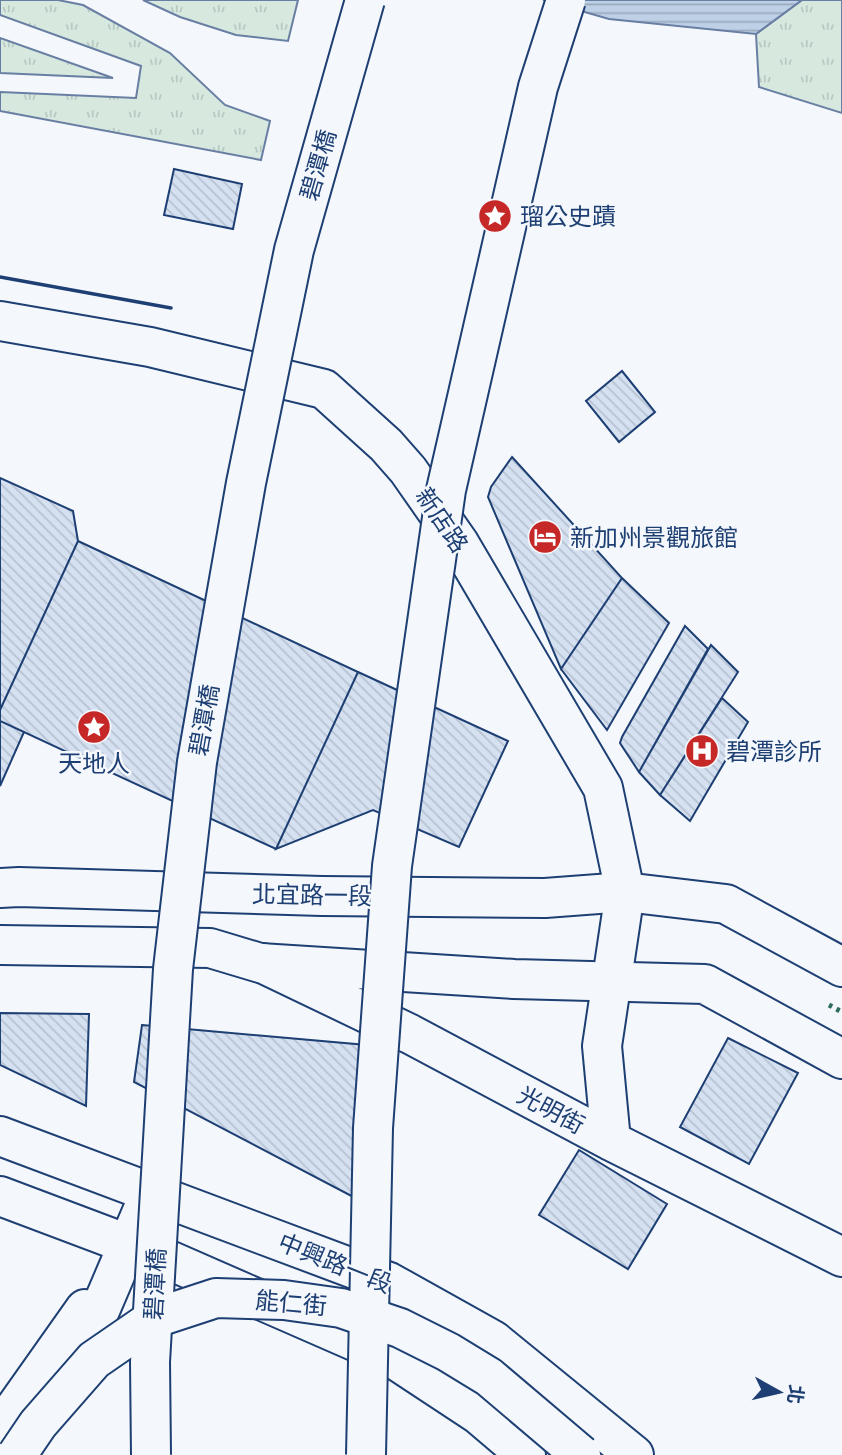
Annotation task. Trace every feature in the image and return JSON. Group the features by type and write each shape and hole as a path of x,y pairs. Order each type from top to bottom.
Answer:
{"main road":[{"name":"碧潭橋","path":"151,1455 150,1362 173,969 197,762 246,483 294,250 365,0"},
{"path":"366,1455 373,1128 392,866 446,490 538,88 566,0"},
{"name":"新店路","path":"0,321 150,347 324,388 408,470 459,542 603,788 625,892 603,1046 611,1141"},
{"name":"北宜路一段","path":"0,888 545,898 625,892 726,904 842,967"},
{"path":"0,945 210,948 260,962 514,979 705,984 842,1059"},
{"name":"光明街","path":"260,962 411,1034 611,1141 842,1257"},
{"name":"中興路一段","path":"0,1136 389,1282 492,1340 634,1455"},
{"path":"35,1455 45,1441 150,1192"},
{"path":"0,1196 124,1255 174,1262 391,1357 479,1415 526,1455"},
{"path":"0,1429 43,1365 124,1255"},
{"name":"能仁街","path":"17,1455 38,1424 94,1360 155,1318 216,1298 284,1300 341,1308 400,1328 448,1352 489,1377 581,1455"}],"green space":[{"path":"0,0 58,0 83,5 170,53 225,105 270,121 261,160 0,111 0,92 136,98 141,66 0,15"},
{"path":"143,0 298,0 288,41 236,35 180,17"},
{"path":"802,0 842,0 842,113 759,87 756,34"},
{"path":"0,38 113,78 0,73"}],"water":[{"path":"543,0 802,0 756,34 609,19"}],"building":[{"path":"174,169 242,184 233,229 164,215"},
{"path":"622,371 655,412 619,442 586,401"},
{"name":"新加州景觀旅館","path":"512,457 622,578 561,669 488,497 491,487"},
{"path":"0,478 73,511 78,541 0,710"},
{"path":"78,541 358,672 276,849 0,721 0,710"},
{"path":"622,578 669,623 607,730 561,669"},
{"path":"685,626 708,649 639,772 620,743"},
{"path":"711,645 738,672 660,795 639,772"},
{"path":"358,672 508,741 459,847 373,810 276,849"},
{"path":"722,698 748,722 690,821 660,795"},
{"path":"0,721 24,732 0,786"},
{"path":"0,1013 89,1014 86,1106 0,1065"},
{"path":"142,1025 389,1047 384,1213 134,1082"},
{"path":"728,1038 798,1073 749,1164 680,1127"},
{"path":"579,1150 667,1204 628,1269 539,1215"}],"hedge":[{"path":"829,1005 842,1012"}],"wall":[{"path":"0,277 171,308"}],"place":[{"name":"瑠公史蹟","path":"495,216"},
{"name":"新加州景觀旅館","path":"545,537"},
{"name":"天地人","path":"94,727"},
{"name":"碧潭診所","path":"702,751"}]}
